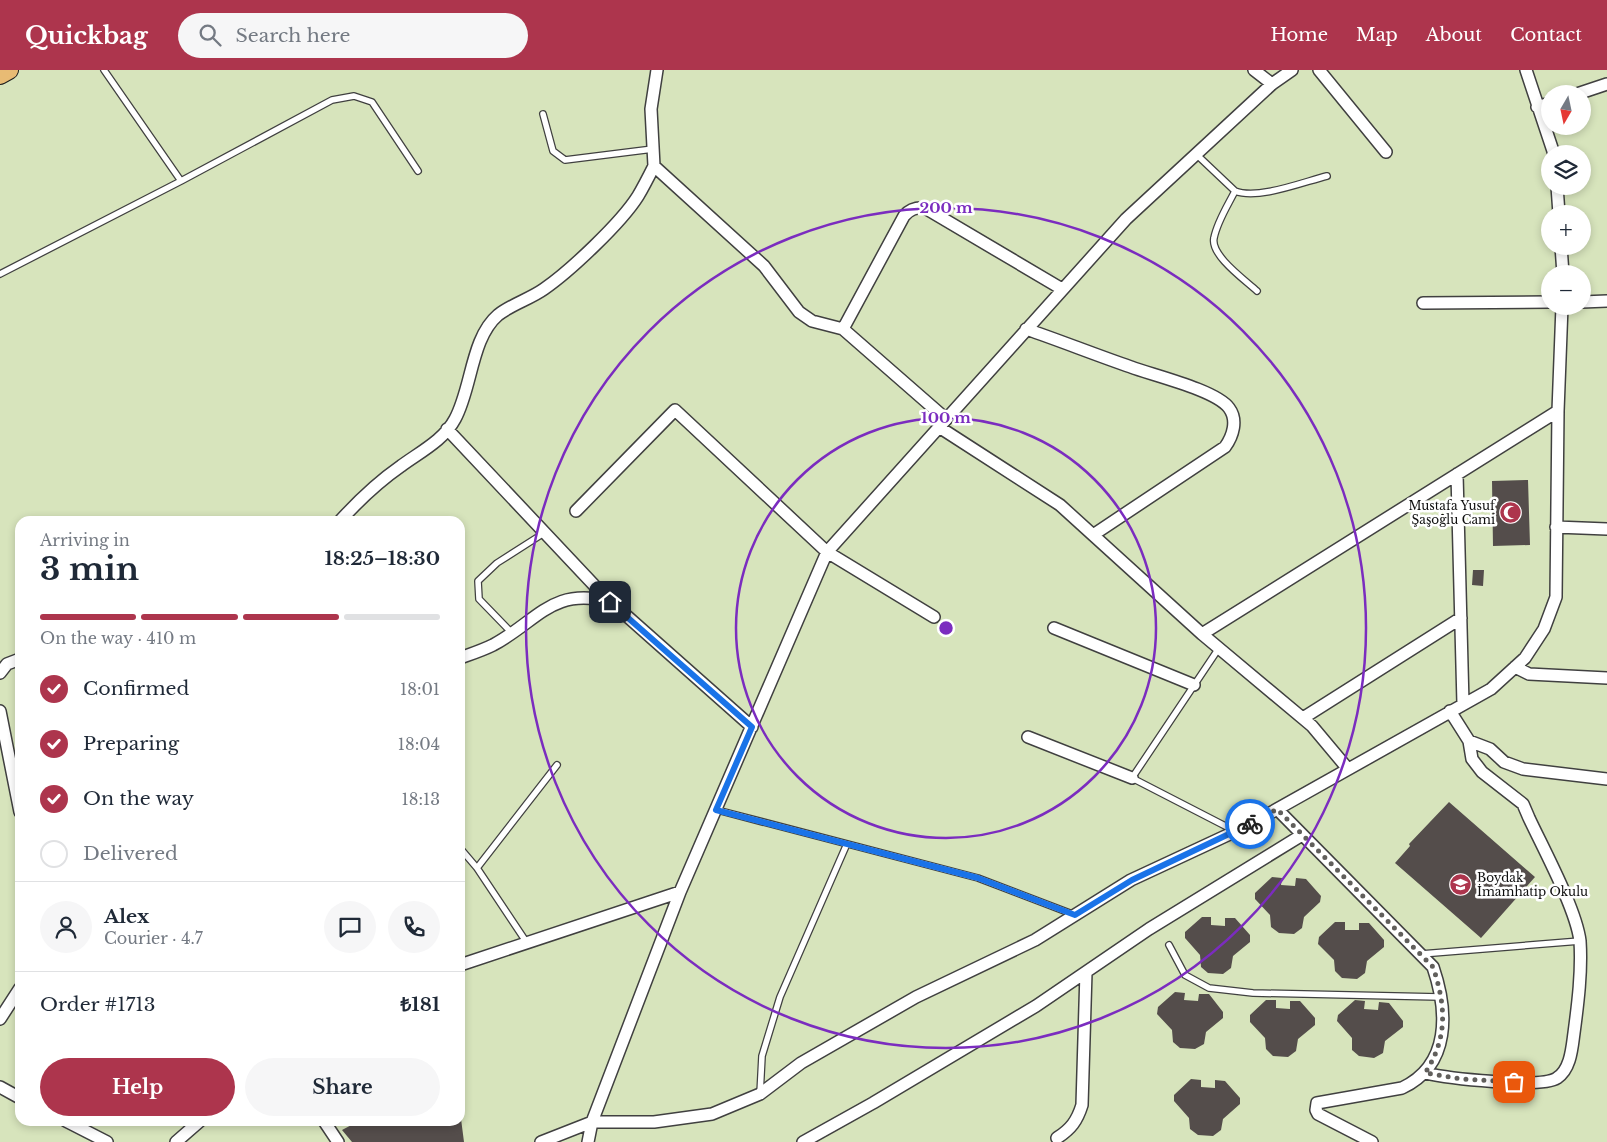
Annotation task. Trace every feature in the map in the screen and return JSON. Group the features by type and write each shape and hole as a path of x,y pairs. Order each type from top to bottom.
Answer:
{"main road":[{"path":"0,75 9,70"}],"street":[{"path":"345,516 364,495 430,446 454,421 465,398 484,335 497,316 543,290 566,271 614,225 637,197 654,166 651,109 657,70"},
{"path":"1254,70 1272,84"},
{"path":"588,1142 592,1122 680,892 827,552 1026,328 1126,219 1272,84 1292,70"},
{"path":"1319,70 1386,152"},
{"path":"1526,70 1551,145"},
{"path":"1591,89 1607,84"},
{"path":"1537,107 1541,106"},
{"path":"654,166 764,266 799,312 812,321 843,328 943,423 1060,505 1202,634 1312,726 1348,769"},
{"path":"843,328 904,216 908,211 919,207 925,208 1062,289"},
{"path":"1591,302 1607,301"},
{"path":"1423,304 1541,302"},
{"path":"541,1142 592,1122 654,1122 712,1114 760,1094 802,1063 916,997 1035,940 1132,880 1277,809 1491,689 1525,658 1544,629 1556,597 1558,411 1562,315"},
{"path":"1026,328 1133,368 1180,382 1224,402 1232,415 1233,431 1225,447 1093,535"},
{"path":"576,511 675,410 827,552 934,617"},
{"path":"1202,634 1558,411"},
{"path":"447,429 610,602 752,727"},
{"path":"1457,474 1463,704"},
{"path":"1556,527 1607,528"},
{"path":"465,656 492,645 561,601 577,597 593,597 610,602"},
{"path":"1303,718 1461,618"},
{"path":"1054,628 1194,685"},
{"path":"0,673 7,664 15,661"},
{"path":"1515,667 1529,674 1607,678"},
{"path":"0,711 15,787"},
{"path":"1425,1073 1462,1079 1514,1082 1537,1082 1558,1077 1567,1065 1572,1047 1578,987 1580,941 1571,911 1523,804 1482,772 1472,759 1469,741 1450,711"},
{"path":"1028,737 1132,778"},
{"path":"1469,741 1490,749 1504,762 1523,769 1607,779"},
{"path":"1277,809 1433,967 1442,997 1443,1022 1440,1043 1425,1073 1414,1082 1402,1088 1318,1103 1316,1110 1318,1114 1372,1142"},
{"path":"802,1142 873,1103 1028,1011 1149,929 1302,835"},
{"path":"465,964 528,945 680,892"},
{"path":"1057,1138 1069,1130 1078,1118 1082,1104 1086,972"},
{"path":"0,1019 15,996"},
{"path":"0,1087 15,1095"},
{"path":"76,1126 107,1142"},
{"path":"176,1142 194,1126"},
{"path":"327,1126 338,1142"}],"lane":[{"path":"104,70 180,181"},
{"path":"0,274 332,100 354,96 372,102 418,171"},
{"path":"544,114 553,151 565,160 653,149"},
{"path":"1197,155 1235,191 1256,194 1327,176"},
{"path":"1235,191 1214,236 1214,245 1219,256 1256,291"},
{"path":"511,632 479,599 478,581 496,562 544,533"},
{"path":"1219,648 1132,778 1235,831"},
{"path":"477,868 556,765"},
{"path":"716,810 846,846 978,878 1075,915"},
{"path":"760,1094 762,1056 780,997 846,846"},
{"path":"465,854 477,868 528,945"},
{"path":"1421,954 1580,941"},
{"path":"1169,945 1185,975 1209,988 1253,993 1442,997"}],"green space":[{"path":"0,70 1607,70 1607,1142 0,1142"}],"building":[{"name":"Mustafa Yusuf Şaşoğlu Cami","path":"1528,480 1530,545 1493,546 1492,481"},
{"path":"1473,570 1484,570 1483,586 1472,585"},
{"path":"1449,802 1535,877 1481,938 1395,863 1410,846 1409,844"},
{"path":"1272,877 1282,878 1281,885 1295,886 1296,878 1306,879 1321,896 1320,902 1304,917 1302,928 1294,934 1279,933 1271,927 1270,915 1255,899 1255,893"},
{"path":"1202,917 1211,917 1211,925 1225,926 1225,918 1235,918 1250,935 1250,942 1233,956 1231,968 1223,974 1208,973 1201,967 1200,955 1185,938 1185,932"},
{"path":"1335,922 1345,922 1345,930 1359,930 1359,923 1369,923 1384,940 1384,947 1367,961 1365,973 1357,979 1342,978 1335,971 1334,960 1318,944 1319,937"},
{"path":"1175,992 1185,993 1184,1000 1198,1001 1199,994 1209,994 1223,1012 1223,1018 1206,1032 1204,1044 1195,1049 1180,1048 1173,1042 1172,1030 1157,1014 1158,1007"},
{"path":"1266,1000 1276,1000 1276,1008 1290,1009 1290,1001 1300,1001 1315,1018 1315,1025 1298,1039 1296,1051 1288,1057 1273,1056 1266,1049 1265,1038 1250,1022 1250,1015"},
{"path":"1355,1000 1365,1001 1364,1009 1378,1010 1379,1002 1389,1003 1403,1021 1403,1027 1385,1041 1383,1053 1374,1058 1359,1056 1352,1050 1352,1038 1337,1021 1338,1015"},
{"path":"1191,1079 1201,1080 1201,1087 1215,1088 1215,1080 1225,1081 1240,1098 1240,1104 1223,1119 1221,1130 1213,1136 1198,1135 1190,1129 1189,1118 1174,1101 1174,1095"},
{"path":"350,1126 462,1126 464,1142 352,1142 342,1130"}],"way so far":[{"path":"1250,824 1277,809 1433,967 1442,993 1443,1022 1440,1043 1425,1073 1434,1076 1462,1079 1514,1082"}],"place":[{"name":"Mustafa Yusuf Şaşoğlu Cami","path":"1511,513"},
{"name":"Boydak İmamhatip Okulu","path":"1461,885"}],"route":[{"path":"610,602 752,727 716,810 846,846 978,878 1075,915 1132,880 1250,824"}]}
